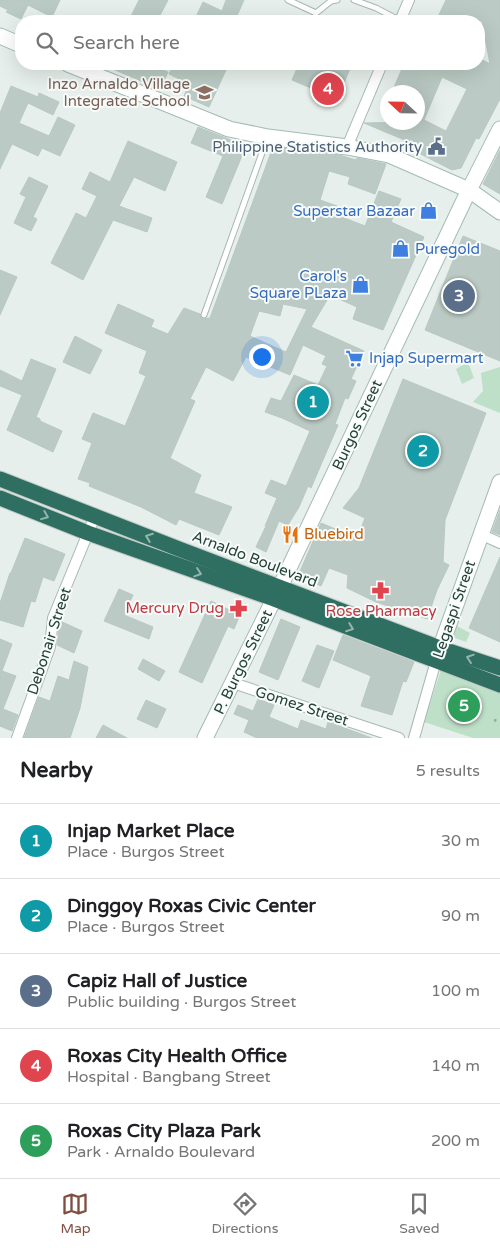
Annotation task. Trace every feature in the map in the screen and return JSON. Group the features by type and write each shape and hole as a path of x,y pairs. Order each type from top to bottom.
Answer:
{"highway":[{"name":"Arnaldo Boulevard","path":"0,479 95,516 277,593 438,655 500,685"},
{"name":"Arnaldo Boulevard","path":"0,498 88,533 277,593"},
{"name":"Arnaldo Boulevard","path":"438,655 500,668"}],"street":[{"path":"403,15 409,0"},
{"path":"0,36 15,42"},
{"path":"83,70 229,129 347,146 389,155 469,190 500,212"},
{"path":"347,146 379,70"},
{"name":"Burgos Street","path":"277,593 469,190 500,129"},
{"name":"Legaspi Street","path":"414,738 438,655 500,482"},
{"name":"Debonair Street","path":"17,738 50,647 53,618 95,516"},
{"path":"480,534 500,543"},
{"name":"P. Burgos Street","path":"205,738 277,593"},
{"name":"Gomez Street","path":"233,684 399,738"}],"lane":[{"path":"288,0 316,13 332,1 337,0"},
{"path":"354,0 389,15"},
{"path":"204,315 268,136"}],"path":[{"path":"494,720 500,722"}],"green space":[{"path":"468,362 474,378 462,384 456,369"},
{"path":"500,367 500,413 473,402 483,391 481,373"},
{"path":"458,615 461,616 457,626 470,633 466,642 450,636"},
{"path":"441,670 500,691 500,738 473,738 424,722"}],"building":[{"path":"0,0 60,0 53,15 48,15 28,5 23,15 15,16 6,12 8,10 0,6"},
{"path":"139,0 168,0 160,15 132,15"},
{"path":"226,0 244,0 237,15 197,15 203,2 222,11"},
{"path":"446,0 500,0 500,99 479,139 476,138 461,168 452,170 405,146 407,141 381,130 425,130 425,120 446,131 467,89 442,77 425,118 425,85 395,85 401,70 485,70 485,61 490,64 485,37 485,15 439,15"},
{"path":"115,70 163,70 168,72 160,89"},
{"path":"171,70 226,70 209,107 184,96 189,84 169,74"},
{"path":"296,70 349,70 337,99 292,80"},
{"path":"11,86 38,97 39,93 59,102 53,115 28,103 19,123 49,136 58,117 75,125 60,156 42,148 38,156 12,144 0,169 0,113"},
{"path":"364,123 380,123 380,130"},
{"path":"198,127 246,146 222,204 206,197 223,156 191,143"},
{"path":"128,141 177,162 165,191 134,177 119,206 152,218 147,232 113,220 83,280 51,263 76,213 86,218 97,196 82,189 90,172 110,182"},
{"path":"273,147 339,155 356,160 357,158 386,164 375,194 348,184 350,177 329,171 320,200 337,206 334,214 365,226 379,191 401,199 391,222 424,237 383,330 353,319 357,307 330,295 311,327 364,351 351,379 356,381 348,399 345,398 335,424 338,425 311,488 308,486 299,507 288,525 279,521 266,552 256,547 277,498 265,493 271,480 286,486 310,431 265,412 271,398 281,401 294,375 318,385 327,366 322,364 326,356 303,345 290,375 246,357 233,381 206,367 190,399 195,401 170,458 201,475 194,493 232,507 219,535 179,519 176,525 141,507 89,486 90,483 78,479 92,443 82,439 93,413 125,426 146,376 139,373 147,351 105,333 118,304 154,320 151,327 168,334 184,308 200,314 202,319 210,318","holes":["283,304 307,309 286,352 250,336 259,311 280,316"]},
{"path":"500,150 500,194 483,184"},
{"path":"29,177 48,186 33,217 37,219 31,231 14,223 26,197 20,194"},
{"path":"463,236 500,251 500,361 425,330"},
{"path":"0,270 17,277 0,315"},
{"path":"75,336 102,350 90,374 63,362"},
{"path":"31,359 56,369 36,417 40,421 62,431 53,452 7,430 22,395 0,386 0,370 22,381"},
{"path":"403,379 486,413 445,520 443,562 449,565 437,590 427,619 376,602 347,588 348,575 329,568 321,586 298,576 321,523 357,538 365,518 343,508 359,488"},
{"path":"500,510 500,535 492,532"},
{"path":"25,538 65,554 54,581 43,577 35,602 31,601 23,627 0,620 0,603"},
{"path":"500,557 500,642 469,628"},
{"path":"119,589 133,595 124,615 153,627 149,639 104,621"},
{"path":"211,601 240,615 234,629 228,626 202,683 179,672"},
{"path":"281,619 300,627 278,680 259,672"},
{"path":"60,621 82,631 74,653 57,645"},
{"path":"343,635 414,662 406,682 403,681 392,715 361,706 371,676 333,660"},
{"path":"0,639 12,644 2,671 16,676 3,709 18,715 12,731 0,726"},
{"path":"317,645 334,651 319,688 302,681"},
{"path":"143,659 165,671 159,681 138,669"},
{"path":"74,661 88,667 80,708 70,738 24,738 39,697 50,701 58,676 69,680"},
{"path":"463,693 469,694 474,698 478,703 478,715 474,720 469,724 463,725 457,724 452,720 448,715 447,709 448,703 452,698 457,694"},
{"path":"258,699 274,705 269,717 298,729 301,720 326,729 328,722 372,738 257,738 244,732 249,720 234,714 238,705 253,711"},
{"path":"146,700 166,709 157,728 137,719"},
{"path":"103,725 127,738 96,738"}],"place":[{"name":"Roxas City Health Office","path":"328,89"},
{"name":"Inzo Arnaldo Village Integrated School","path":"204,93"},
{"name":"Philippine Statistics Authority","path":"436,147"},
{"name":"Superstar Bazaar","path":"429,211"},
{"name":"Puregold","path":"401,249"},
{"name":"Carol's Square PLaza","path":"361,285"},
{"name":"Capiz Hall of Justice","path":"459,296"},
{"name":"Injap Supermart","path":"355,358"},
{"name":"Injap Market Place","path":"313,402"},
{"name":"Dinggoy Roxas Civic Center","path":"423,451"},
{"name":"Bluebird","path":"290,534"},
{"name":"Rose Pharmacy","path":"381,590"},
{"name":"Mercury Drug","path":"238,608"},
{"name":"Roxas City Plaza Park","path":"464,706"}]}
